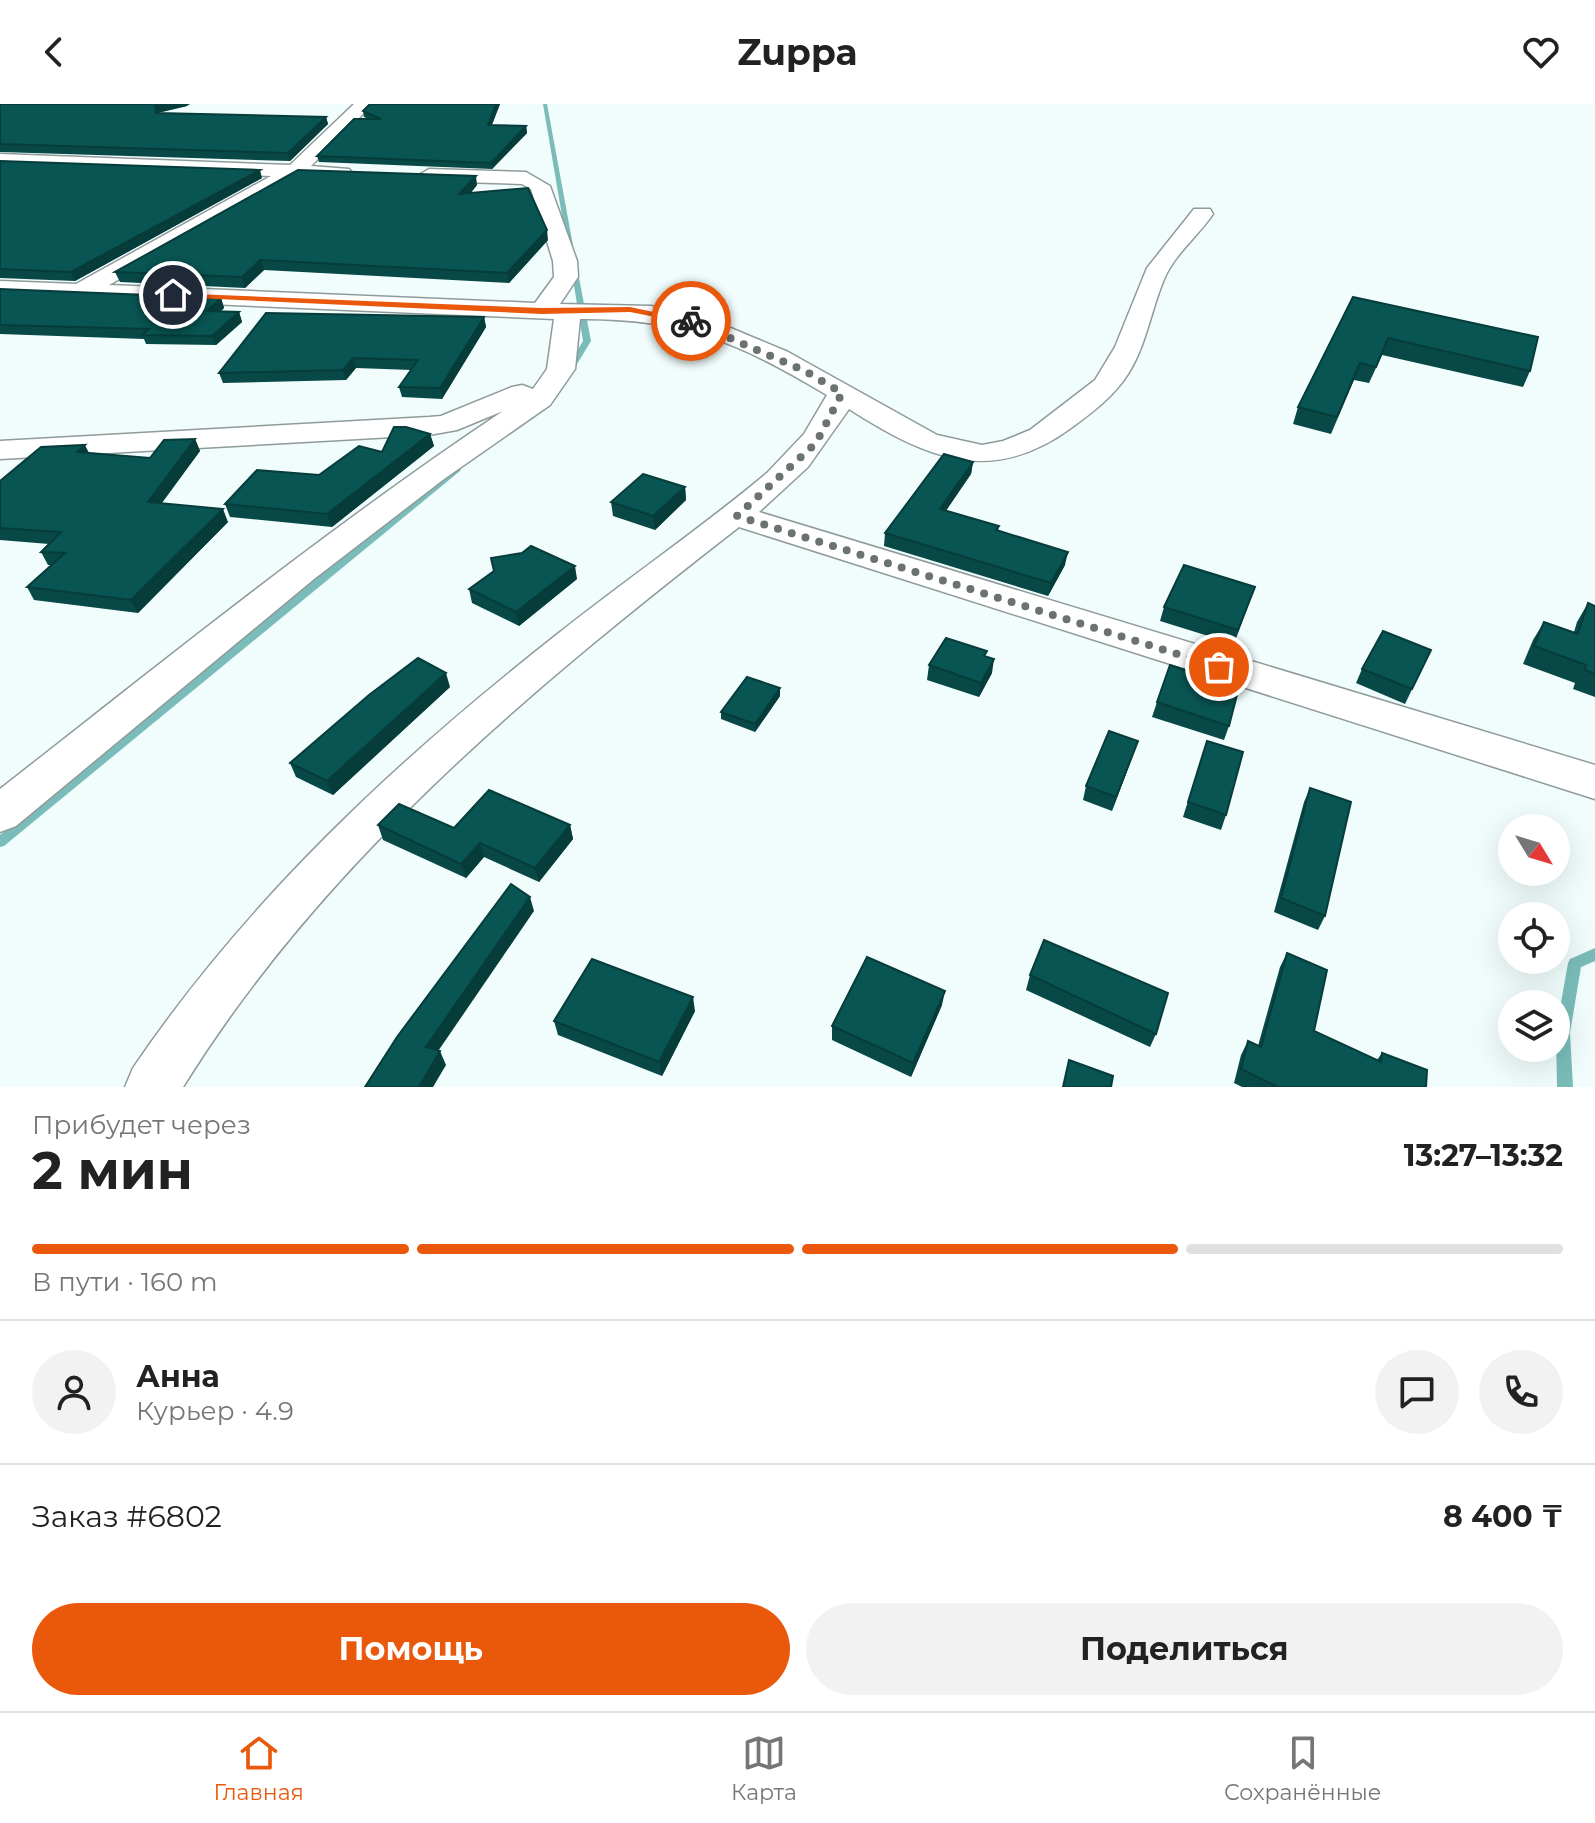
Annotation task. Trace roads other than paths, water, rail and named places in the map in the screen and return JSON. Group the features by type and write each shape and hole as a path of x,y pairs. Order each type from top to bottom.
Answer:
{"street":[{"path":"81,291 295,171 364,104"},
{"path":"0,160 357,173"},
{"path":"0,814 302,571 433,472 540,399 561,369 565,261 540,186 526,178 403,175"},
{"path":"0,288 654,312 717,329 842,393 906,433 949,450 979,454 1013,451 1043,438 1105,386 1130,345 1158,267 1202,214"},
{"path":"0,450 169,443 438,425 512,399 561,369"},
{"path":"152,1087 190,1025 312,881 395,794 492,709 694,546 737,516 816,443 842,393"},
{"path":"737,516 1595,782"}],"waterway":[{"path":"545,104 571,251"},
{"path":"570,369 587,341 574,267"},
{"path":"0,842 457,469"},
{"path":"1565,1087 1563,1033 1575,963 1595,954"}]}
